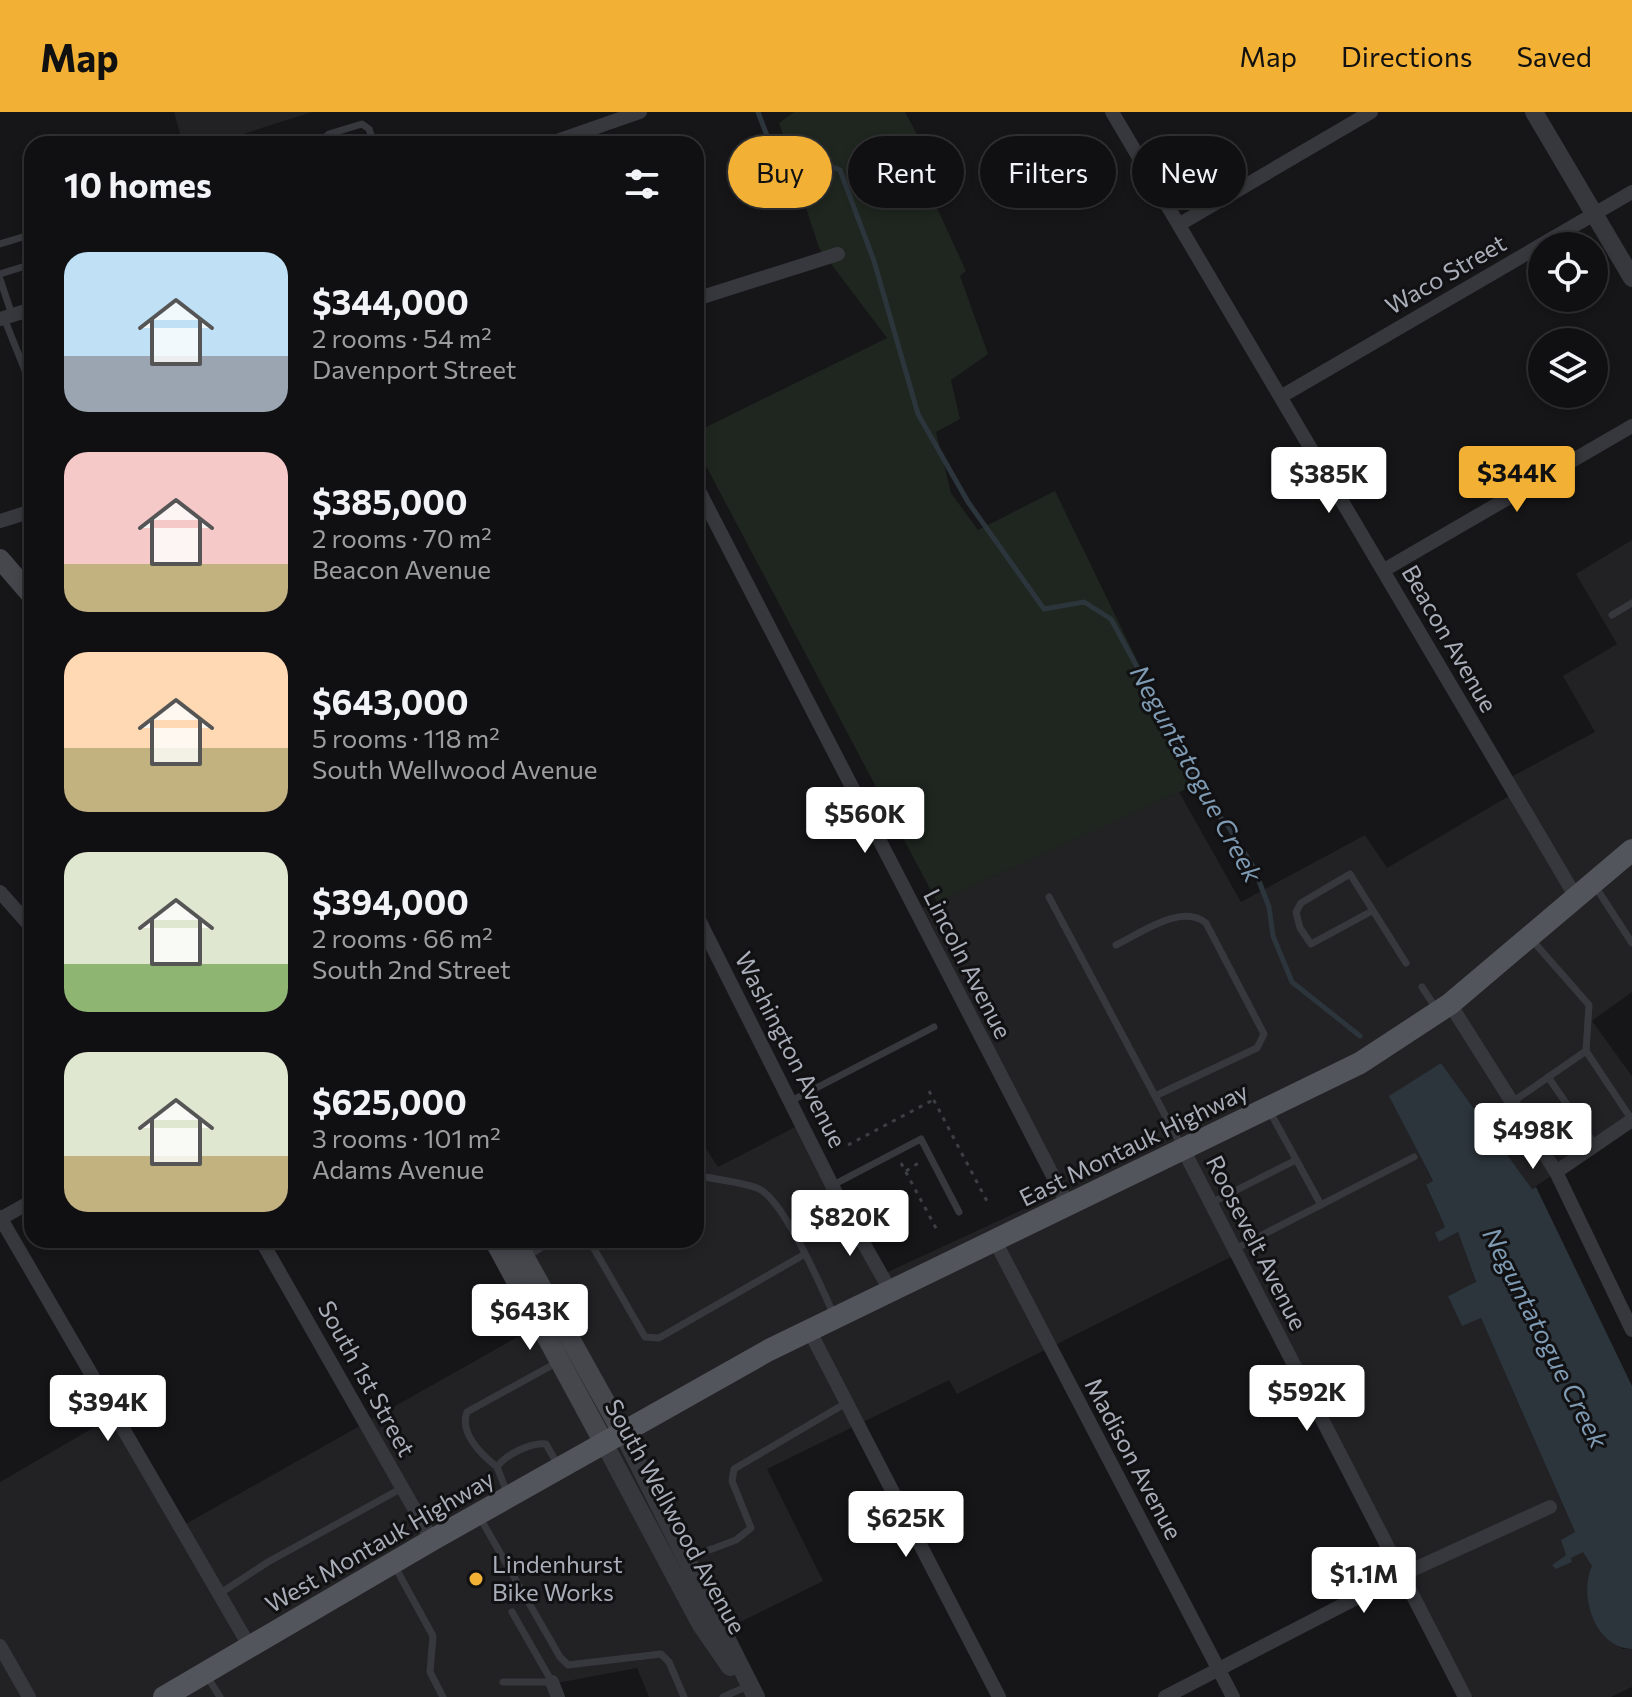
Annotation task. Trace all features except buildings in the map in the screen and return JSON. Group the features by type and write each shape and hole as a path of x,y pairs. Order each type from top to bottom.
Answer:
{"main road":[{"path":"0,559 24,587"},
{"name":"East Montauk Highway","path":"613,1438 809,1330 1069,1207 1360,1063 1444,1008 1632,850"},
{"name":"South Wellwood Avenue","path":"509,1248 560,1361 613,1438"},
{"name":"South Wellwood Avenue","path":"509,1248 613,1438"},
{"name":"West Montauk Highway","path":"164,1697 613,1438"}],"street":[{"path":"571,136 640,112"},
{"name":"Beacon Avenue","path":"1112,112 1577,899"},
{"path":"1180,224 1371,112"},
{"path":"1534,112 1632,278"},
{"name":"Waco Street","path":"1282,396 1632,192"},
{"path":"704,296 838,254"},
{"path":"1384,570 1632,426"},
{"name":"Lincoln Avenue","path":"704,500 1069,1207"},
{"path":"0,521 24,514"},
{"path":"0,892 24,919"},
{"name":"Washington Avenue","path":"704,930 843,1207 890,1290"},
{"path":"1444,1008 1556,1172 1632,1330"},
{"path":"1556,1172 1632,1120"},
{"name":"Roosevelt Avenue","path":"1184,1151 1465,1697"},
{"path":"24,1205 0,1218 250,1647"},
{"name":"Madison Avenue","path":"995,1241 1233,1697"},
{"name":"South 1st Street","path":"266,1248 432,1540"},
{"path":"809,1330 999,1697"},
{"name":"South Wellwood Avenue","path":"613,1438 686,1559 753,1691"},
{"name":"South Wellwood Avenue","path":"613,1438 701,1625 728,1665 753,1691"},
{"path":"1165,1697 1401,1575 1550,1507"},
{"path":"0,1646 29,1697"},
{"path":"552,1682 558,1697"}],"lane":[{"path":"327,136 362,124 369,129 371,136"},
{"path":"0,244 24,237"},
{"path":"24,267 0,276 5,317 24,367"},
{"path":"1612,615 1632,603"},
{"path":"1372,911 1311,944 1300,928 1296,912 1301,903 1350,874 1406,963"},
{"path":"1594,884 1632,943"},
{"path":"1049,897 1184,1151"},
{"path":"1116,945 1175,918 1199,917 1206,923 1264,1034 1257,1048 1155,1096"},
{"path":"1530,938 1589,1005 1586,1051 1632,1120"},
{"path":"1422,987 1444,1008"},
{"path":"791,1101 934,1027"},
{"path":"1511,1103 1586,1051"},
{"path":"1548,1077 1595,1145"},
{"path":"1269,1109 1321,1205"},
{"path":"833,1185 921,1139 959,1212"},
{"path":"1234,1249 1414,1157"},
{"path":"1211,1203 1296,1160"},
{"path":"704,1177 760,1188 789,1225 835,1317"},
{"path":"789,1225 817,1211 843,1207"},
{"path":"594,1248 645,1337 659,1338 805,1254"},
{"path":"509,1497 497,1467 482,1456 465,1426 467,1412 560,1361"},
{"path":"686,1559 736,1540 751,1528 732,1481 734,1469 846,1403"},
{"path":"497,1467 502,1460 537,1442 546,1444 559,1468"},
{"path":"219,1594 268,1562 402,1488"},
{"path":"478,1515 568,1665 661,1654 669,1662 684,1697"},
{"path":"393,1563 433,1636 430,1672 443,1697"},
{"path":"503,1682 552,1682 512,1612"},
{"path":"205,1673 220,1697"},
{"path":"723,1697 753,1691"}],"path":[{"path":"929,1091 989,1205"},
{"path":"848,1145 933,1099"},
{"path":"889,1169 901,1162 937,1230"}],"shaded area":[{"path":"174,112 312,112 237,136 181,136"},
{"path":"794,112 905,112 918,136 848,136 848,208 937,208 966,271 960,276 988,354 951,380 960,419 936,432 951,493 978,530 1055,491 1197,784 937,902 704,462 704,428 887,338 819,248 806,208 832,208 832,136 783,136 779,123"},
{"path":"1632,540 1632,992 1592,1021 1632,1076 1632,1120 1532,1189 1441,1063 1390,1096 1433,1182 1426,1186 1445,1227 1436,1233 1439,1241 1458,1232 1476,1283 1449,1295 1481,1318 1575,1532 1566,1555 1553,1565 1572,1562 1570,1558 1583,1551 1592,1566 1622,1649 1632,1649 1632,1687 1611,1697 1473,1697 1241,1252 957,1394 949,1380 767,1469 823,1581 726,1629 761,1697 649,1697 637,1668 557,1683 561,1697 0,1697 0,1482 110,1418 175,1530 560,1313 527,1248 704,1248 704,1145 718,1167 797,1126 877,1277 1065,1190 923,908 1179,792 1241,902 1365,835 1387,868 1519,790 1511,777 1595,732 1563,676 1617,644 1576,574"}],"water":[{"path":"1441,1063 1532,1189 1536,1187 1632,1386 1632,1649 1608,1640 1599,1630 1587,1591 1592,1566 1583,1552 1571,1558 1572,1562 1556,1569 1552,1565 1566,1555 1561,1540 1575,1532 1481,1318 1462,1326 1448,1296 1476,1282 1458,1232 1439,1242 1435,1233 1445,1227 1426,1185 1433,1181 1389,1096"}],"waterway":[{"name":"Neguntatogue Creek","path":"758,112 769,141 840,170 874,261 918,414 968,502 1044,609 1084,602 1111,619 1174,735 1204,799 1228,826 1254,868 1269,907 1273,936 1292,982 1360,1036"}],"place":[{"name":"Lindenhurst Bike Works","path":"476,1579"}]}
